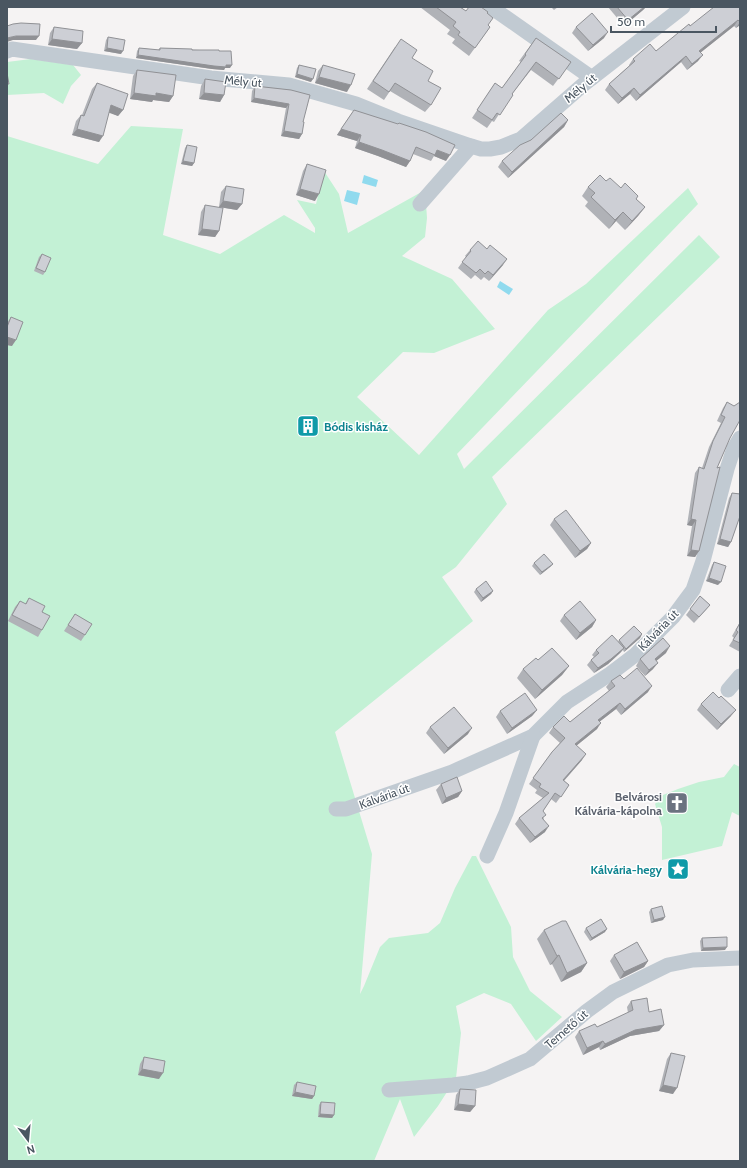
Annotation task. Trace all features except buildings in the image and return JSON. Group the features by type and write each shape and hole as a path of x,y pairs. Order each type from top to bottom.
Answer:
{"street":[{"path":"491,7 592,78"},
{"name":"Mély út","path":"7,51 12,49 211,78 290,85 356,104 398,121 481,149 496,148 512,144 521,139 592,78 683,7"},
{"path":"420,204 471,146"},
{"name":"Kálvária út","path":"341,809 452,772 533,736 568,702 610,674 635,654 674,617 693,590 704,561 727,469 734,448 740,438"},
{"path":"728,690 740,676"},
{"name":"Kálvária út","path":"487,856 506,813 533,736"},
{"name":"Temető út","path":"389,1090 461,1084 488,1078 530,1059 587,1011 613,992 668,965 693,960 740,958"}],"green space":[{"path":"31,59 73,65 81,75 71,86 63,104 44,93 7,95 7,62"},
{"path":"131,126 183,129 163,235 220,254 284,215 315,233 315,228 297,200 316,204 324,171 339,194 348,233 425,190 427,218 425,237 402,256 452,279 495,329 434,353 403,352 357,397 419,455 548,310 586,284 688,188 698,204 457,454 464,469 699,235 720,257 492,477 507,504 456,567 442,577 473,621 335,732 372,854 360,994 380,947 389,938 428,933 440,923 455,888 472,856 476,856 511,927 513,957 530,991 562,1017 536,1041 511,1004 484,993 456,1006 461,1033 456,1078 438,1106 414,1137 400,1099 374,1161 7,1161 7,136 98,164"},
{"path":"734,764 740,767 740,816 732,812 722,846 662,860 662,827 655,804 663,795 678,789 699,782 724,777"}],"water":[{"path":"364,175 378,180 376,187 362,183"},
{"path":"347,190 360,193 357,205 344,201"},
{"path":"500,281 513,289 509,295 497,287"}],"place":[{"name":"Bódis kisház","path":"308,426"},
{"name":"Belvárosi Kálvária-kápolna","path":"677,803"},
{"name":"Kálvária-hegy","path":"678,869"}]}
